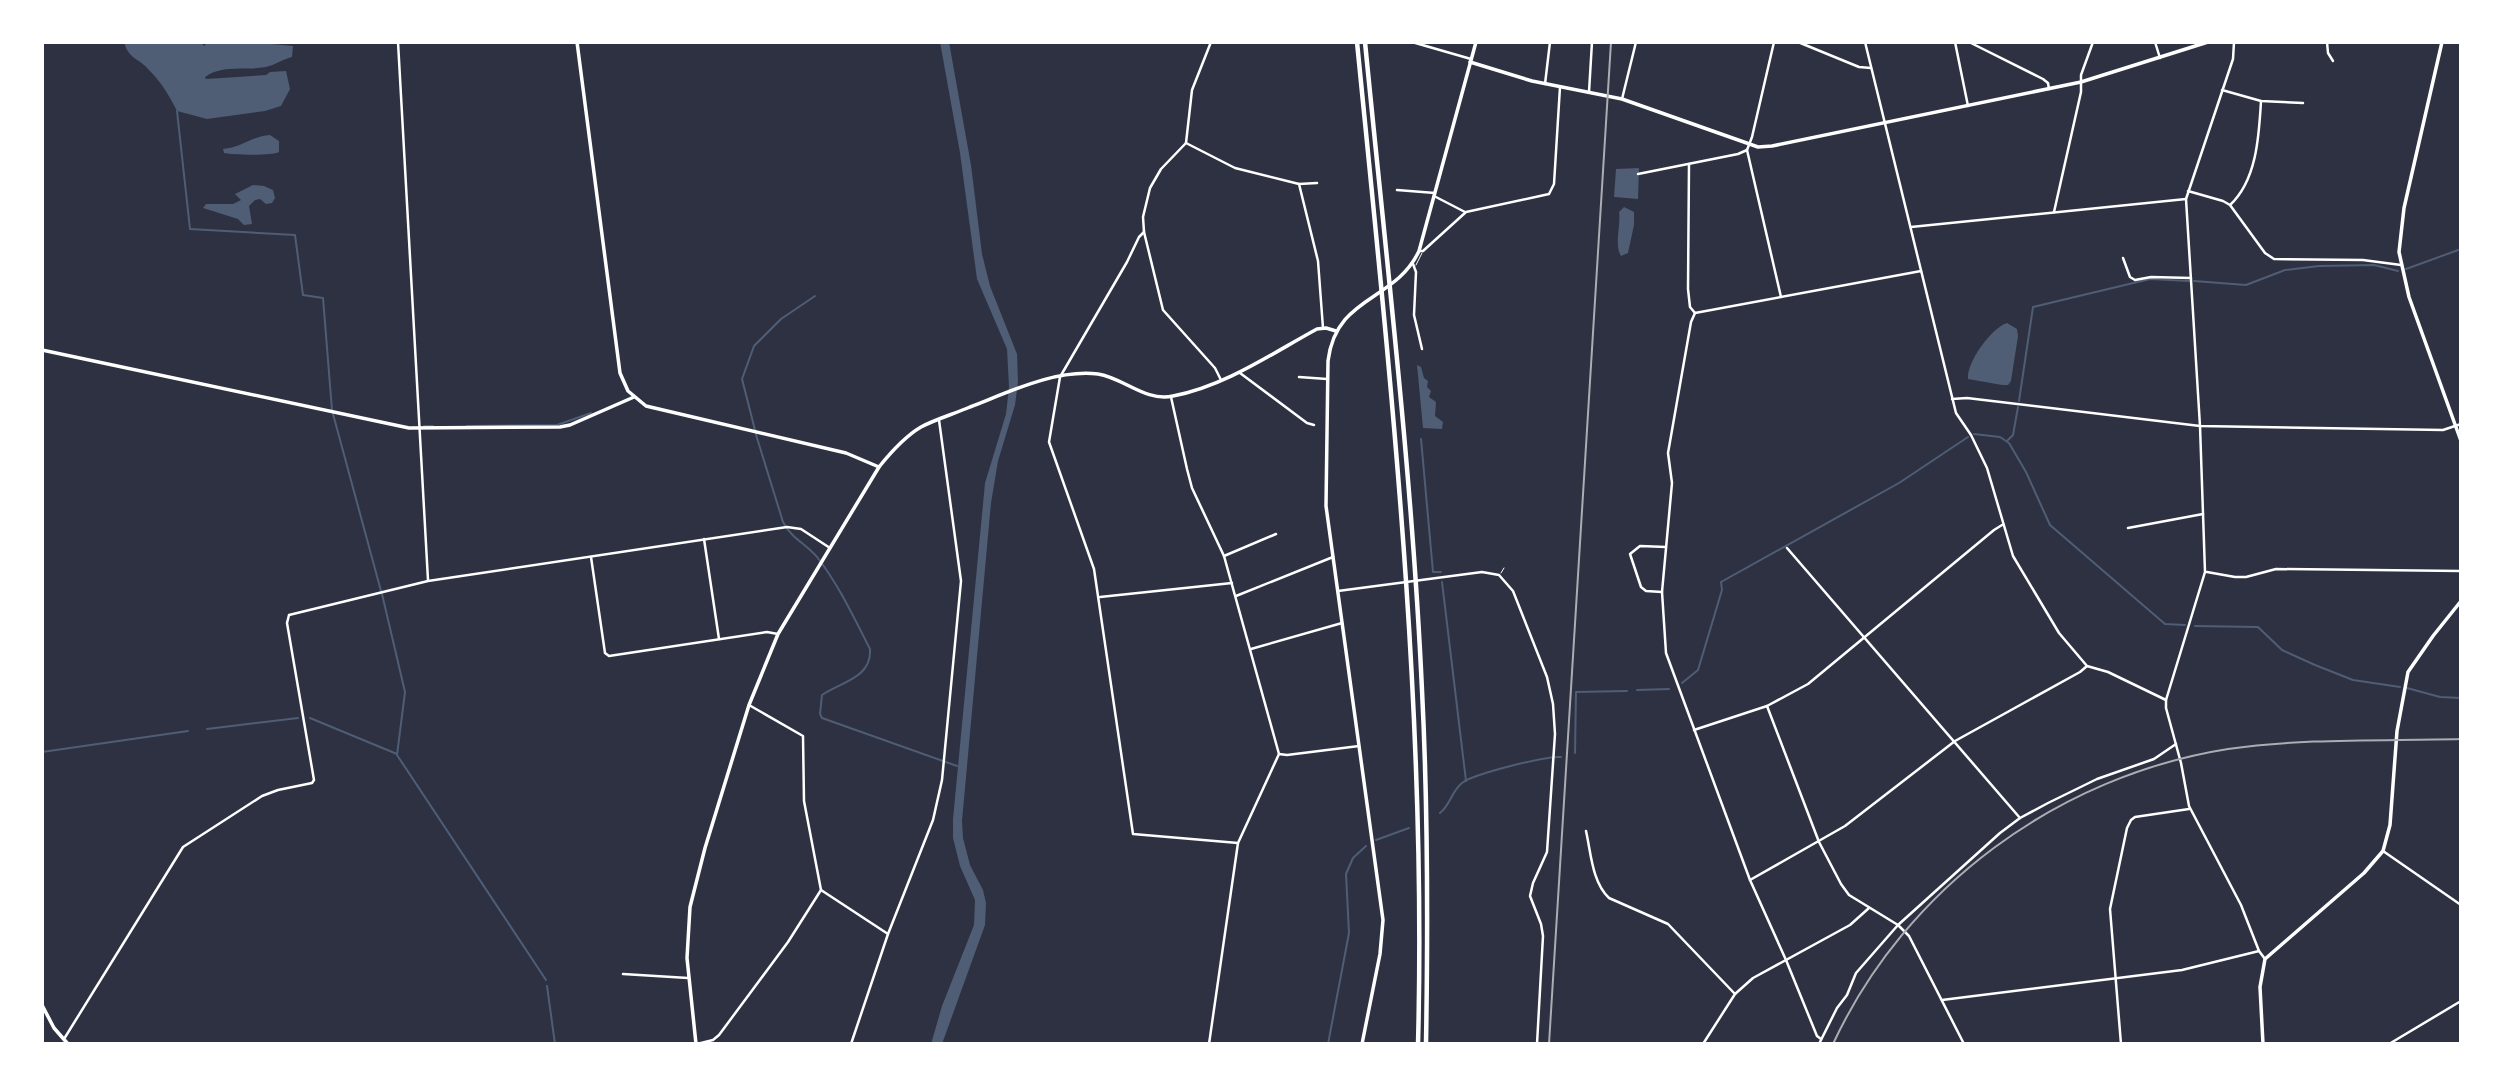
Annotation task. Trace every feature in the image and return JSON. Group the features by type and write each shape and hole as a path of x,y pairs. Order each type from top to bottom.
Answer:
{"highway":[{"path":"1357,42 1408,586 1418,773 1418,1044"},
{"path":"1365,42 1416,584 1426,773 1426,1044"}],"main road":[{"path":"576,42 620,373 628,391 646,406 818,446 862,458 879,467"},
{"path":"1362,1044 1383,929 1380,889 1326,497 1330,344 1336,331 1354,309 1395,282 1414,265 1421,251 1476,42"},
{"path":"1471,60 1545,84 1622,99 1749,144 1772,146 2081,82 2208,42"},
{"path":"2442,42 2404,208 2400,238 2401,265 2409,297 2458,425 2461,442"},
{"path":"696,1044 688,978 687,934 695,883 749,705 778,634 879,467 900,443 939,419 1060,377 1081,373 1103,375 1151,396 1171,397 1239,372 1317,329 1336,331"},
{"path":"42,350 419,429 560,427 634,397"},
{"path":"2263,1044 2260,987 2265,959 2364,873 2383,851 2390,825 2396,746 2408,672 2461,601"},
{"path":"42,1005 68,1044"}],"street":[{"path":"398,42 428,581"},
{"path":"1211,42 1192,90 1186,143 1161,169 1150,188 1143,217 1144,232 1163,310 1215,368 1221,380"},
{"path":"1412,42 1471,60"},
{"path":"1545,84 1550,42"},
{"path":"1589,92 1592,42"},
{"path":"1622,99 1636,42"},
{"path":"1638,174 1738,154 1746,150 1774,42"},
{"path":"1798,42 1859,67 1871,68"},
{"path":"1865,42 1956,413 1971,435 1987,468 2013,556 2059,633 2087,666 2108,672 2166,700"},
{"path":"1955,42 1968,106"},
{"path":"1969,42 2043,79 2048,83 2049,89"},
{"path":"2054,212 2081,92 2081,75 2093,42"},
{"path":"2155,42 2160,58"},
{"path":"2234,42 2233,59 2186,199 2200,426 2205,572 2166,700 2166,714 2176,744 2190,809 2236,895 2259,951 2265,959"},
{"path":"2327,42 2328,53 2333,61"},
{"path":"1421,251 1466,212 1549,194 1554,184 1560,87"},
{"path":"2222,90 2261,101 2303,103"},
{"path":"2230,205 2243,190 2252,166 2261,101"},
{"path":"1186,143 1235,168 1299,184 1317,183"},
{"path":"1746,150 1750,155 1780,297"},
{"path":"1689,163 1688,289 1690,307 1695,313"},
{"path":"1299,184 1318,261 1323,328"},
{"path":"1397,190 1434,194 1466,212"},
{"path":"2187,191 2230,205 2265,253 2274,259 2363,260 2401,265"},
{"path":"1911,227 2186,199"},
{"path":"1144,232 1060,377 1049,447 1090,555 1099,597 1133,834 1238,843"},
{"path":"2123,258 2130,277 2134,280 2151,277 2191,278"},
{"path":"1414,265 1414,315 1422,349"},
{"path":"1695,313 1921,271"},
{"path":"1695,313 1691,322 1668,453 1672,483 1662,592 1666,653 1750,880 1817,1036 1821,1039"},
{"path":"1239,372 1307,423 1314,425"},
{"path":"1299,377 1327,379"},
{"path":"1171,397 1192,488 1224,556 1279,754 1238,843 1209,1044"},
{"path":"1952,399 1967,398 2200,426 2443,430 2458,425"},
{"path":"851,1044 888,934 933,820 943,766 961,581 939,419"},
{"path":"2128,528 2203,514"},
{"path":"1694,730 1767,706 1808,684 2003,525"},
{"path":"64,1039 183,847 262,796 312,783 314,780 288,617 292,614 428,581 787,527 801,529 830,548"},
{"path":"1224,556 1276,534"},
{"path":"704,539 719,639"},
{"path":"1662,592 1646,591 1641,587 1630,554 1640,546 1666,547"},
{"path":"1787,548 2020,818"},
{"path":"591,557 605,653 609,656 767,632 778,634"},
{"path":"1236,596 1333,557"},
{"path":"2205,572 2235,577 2276,569 2461,571"},
{"path":"1338,591 1482,572 1499,575 1513,591 1547,677 1553,704 1554,753 1547,852 1530,896 1544,936 1537,1044"},
{"path":"1099,597 1232,583"},
{"path":"1250,649 1342,623"},
{"path":"1750,880 1845,826 1955,741 2087,666"},
{"path":"696,1044 713,1040 719,1035 788,942 821,890 804,801 803,736 749,705"},
{"path":"1767,706 1819,842 1849,895 1899,925 1911,940 1964,1044"},
{"path":"1819,1044 1837,1008 1847,995 1856,973 1899,925 1949,877 2020,818 2097,779 2154,759 2176,744"},
{"path":"1279,754 1359,746"},
{"path":"2121,1044 2110,909 2131,820 2135,817 2190,809"},
{"path":"1586,831 1597,881 1605,894 1668,924 1735,994"},
{"path":"2383,851 2461,905"},
{"path":"821,890 888,934"},
{"path":"1703,1044 1735,994 1753,978 1850,925 1869,908"},
{"path":"1942,1000 2189,969 2259,951"},
{"path":"623,974 688,978"},
{"path":"2389,1044 2461,1001"}],"lane":[{"path":"1499,575 1504,568"}],"water":[{"path":"124,42 201,42 204,46 208,42 251,42 293,46 292,57 269,66 227,69 205,77 266,75 270,72 286,71 290,89 281,106 265,111 207,119 177,111 161,84 145,66 131,56"},
{"path":"940,42 949,42 971,165 982,254 990,286 1017,354 1018,382 1015,405 998,461 991,503 962,821 970,865 983,890 986,903 985,925 942,1044 931,1044 942,1006 974,925 975,900 960,866 953,838 953,819 985,483 1006,414 1009,387 1007,349 977,279 960,153"},
{"path":"270,135 279,141 279,152 261,155 224,153 223,149"},
{"path":"1639,168 1638,199 1614,197 1616,169"},
{"path":"253,185 273,190 275,198 272,203 266,204 260,199 255,200 249,206 252,224 244,225 238,219 203,208 206,204 233,204 241,200 235,194"},
{"path":"1624,207 1634,212 1634,225 1628,253 1621,256 1618,246 1619,212"},
{"path":"2007,323 2017,329 2018,336 2011,381 2008,385 2002,385 1968,379 1971,364 1981,347 1994,332"},
{"path":"1417,365 1421,367 1424,378 1428,381 1427,387 1431,391 1429,397 1436,402 1435,416 1443,422 1442,429 1423,428"}],"waterway":[{"path":"177,111 190,229 295,235 303,295 323,298 332,410"},
{"path":"2406,269 2461,249"},
{"path":"2194,281 2246,285 2285,270 2319,266 2374,265 2398,271"},
{"path":"2019,401 2033,307 2150,279 2189,281"},
{"path":"815,296 781,319 754,346 742,379 783,522 825,568 870,649 869,659 861,673 822,695 820,714 822,718 957,766"},
{"path":"2007,441 2013,435 2018,407"},
{"path":"467,426 557,425 591,413"},
{"path":"333,414 381,591"},
{"path":"424,426 433,426"},
{"path":"1974,434 2000,437 2009,443 2026,472 2050,525 2165,624 2185,625"},
{"path":"1682,683 1698,670 1722,590 1721,582 1899,483 1968,437"},
{"path":"1421,439 1433,572 1441,572"},
{"path":"1442,582 1466,781"},
{"path":"382,594 405,692 397,755 546,980"},
{"path":"2195,626 2258,627 2282,650 2315,665 2353,680 2400,687"},
{"path":"2407,688 2440,697 2461,698"},
{"path":"1637,690 1669,689"},
{"path":"1575,753 1576,692 1627,691"},
{"path":"207,729 298,718"},
{"path":"310,718 397,754"},
{"path":"42,752 188,731"},
{"path":"1440,813 1458,787 1469,779 1510,766 1561,757"},
{"path":"1376,840 1409,828"},
{"path":"1328,1044 1349,933 1346,874 1353,858 1366,846"},
{"path":"547,986 555,1044"}],"railway":[{"path":"1549,1044 1611,42"},
{"path":"1833,1044 1864,987 1902,935 1945,889 1994,848 2048,813 2105,784 2165,763 2257,745 2461,739"}]}
